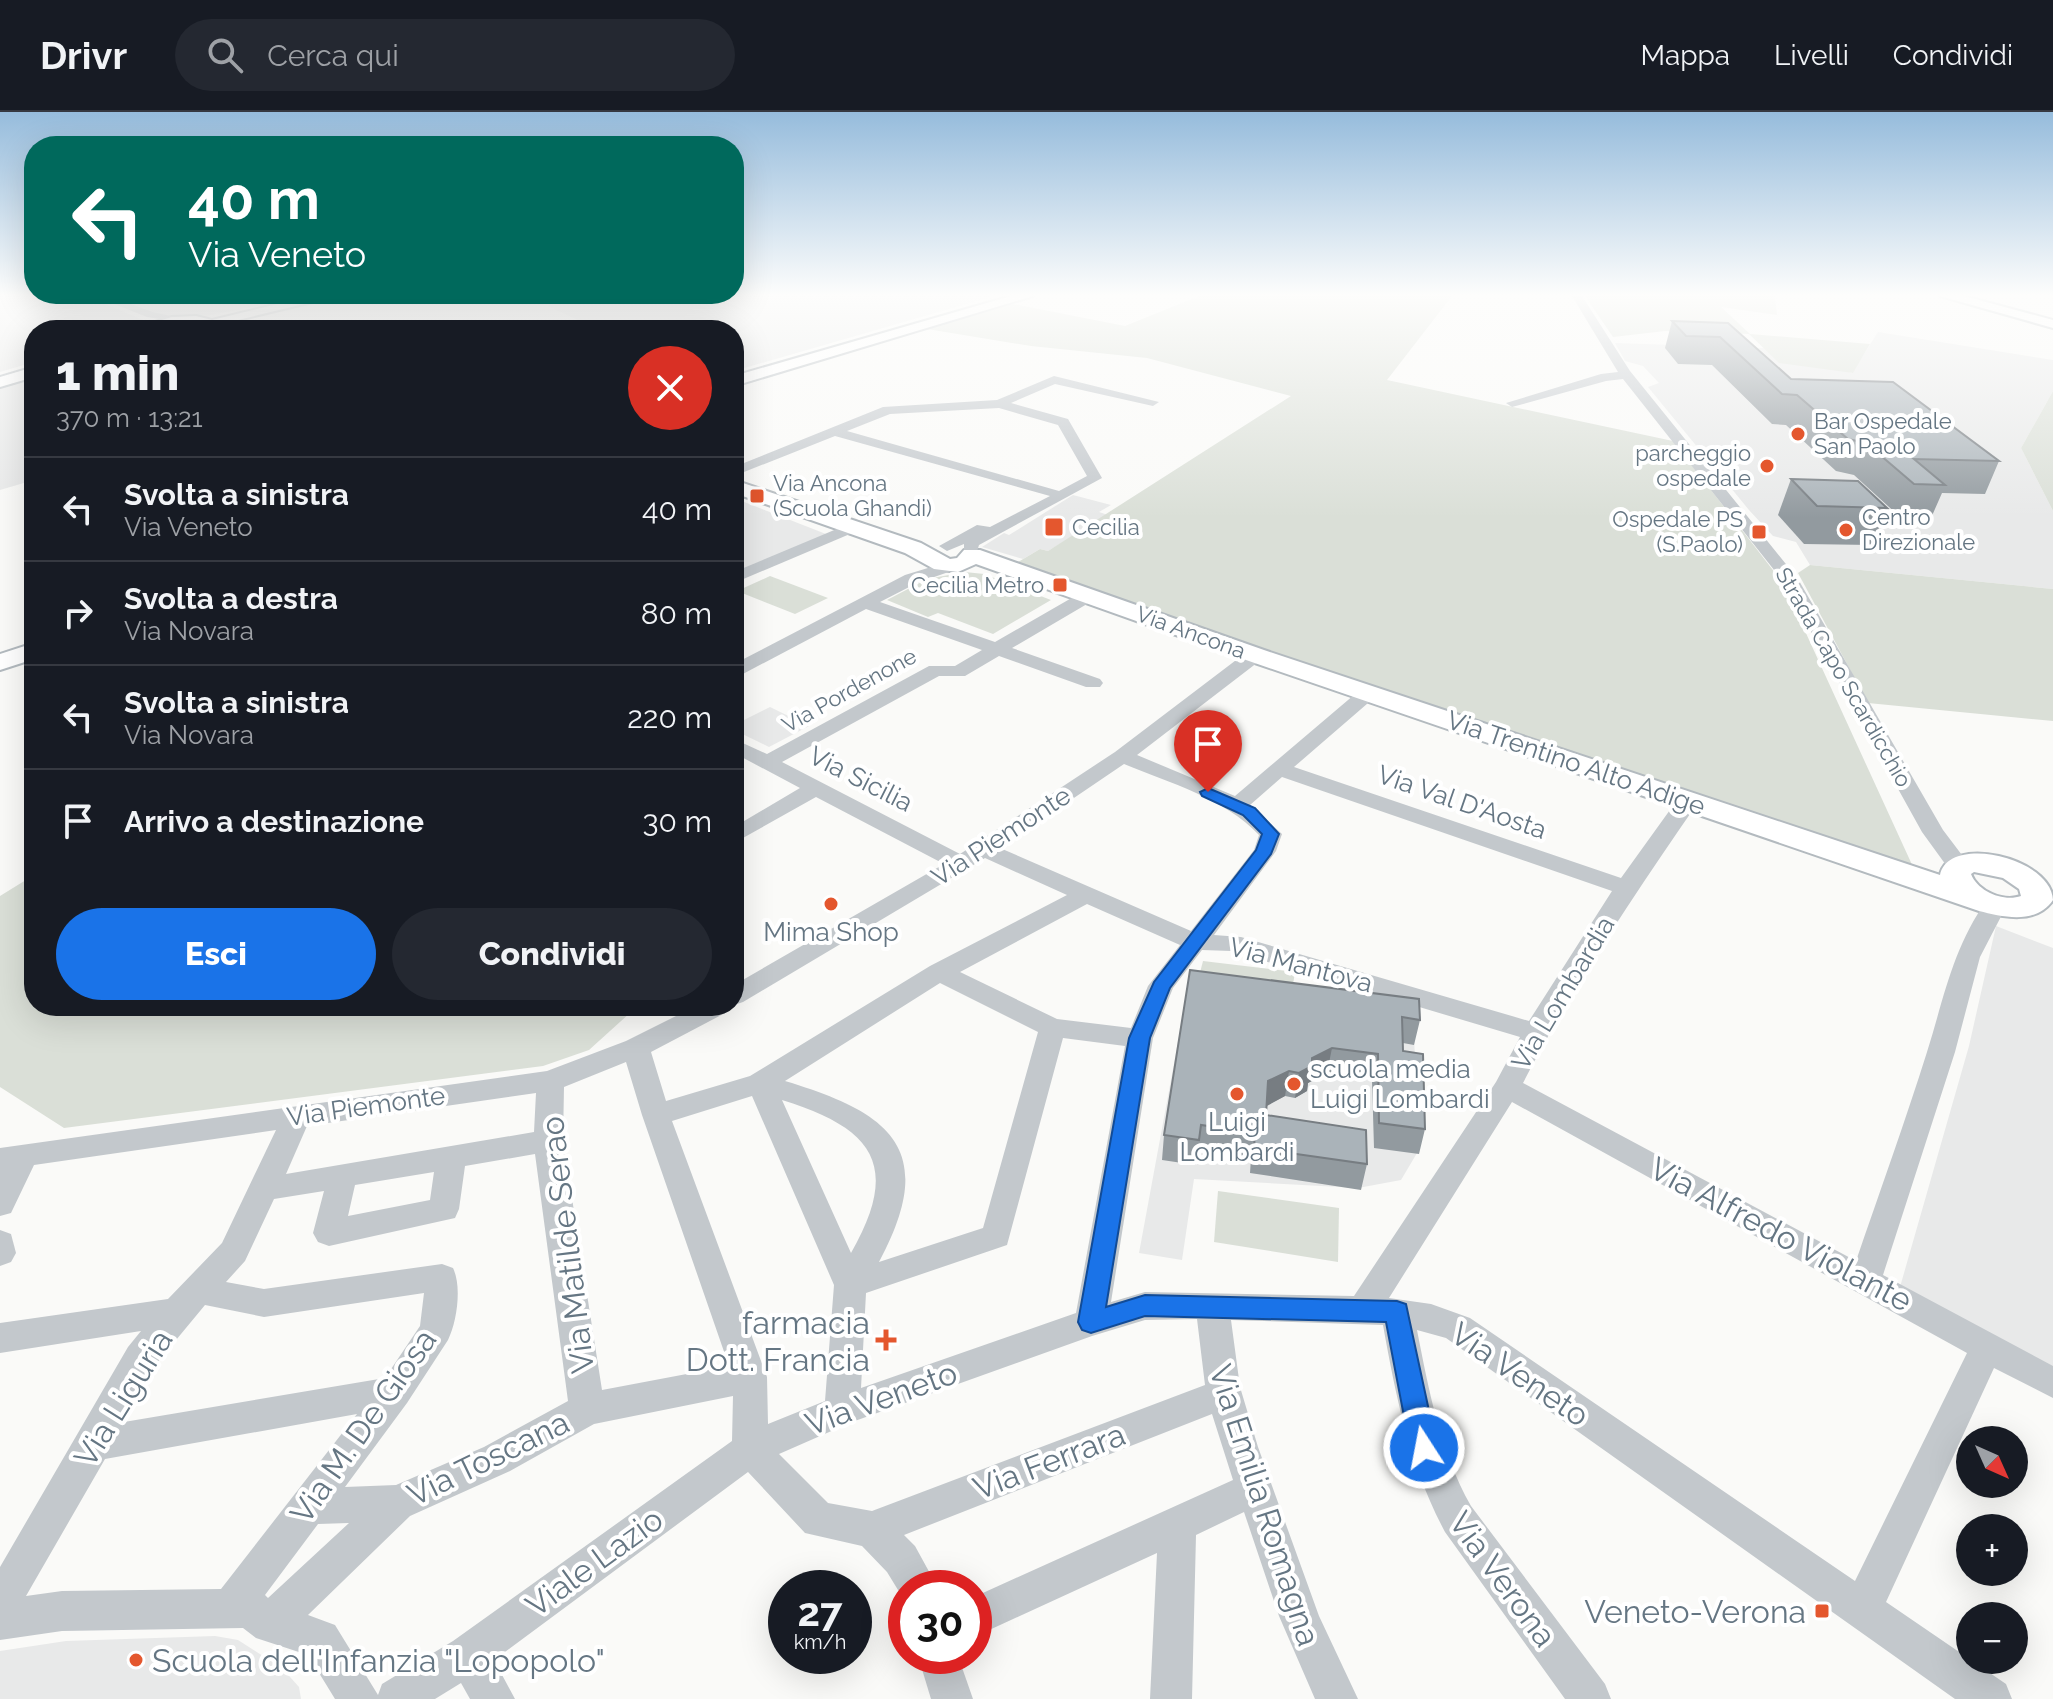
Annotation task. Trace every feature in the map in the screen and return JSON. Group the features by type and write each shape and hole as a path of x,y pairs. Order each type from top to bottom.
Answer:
{"street":[{"path":"744,378 772,370"},
{"name":"Strada Capo Scardicchio","path":"1623,370 1790,579 1933,832 1970,886"},
{"path":"0,379 24,372"},
{"path":"1512,403 1605,377 1626,375"},
{"path":"999,404 1054,380 1153,402"},
{"path":"1031,401 1067,412 1056,420"},
{"path":"744,468 888,410 999,404 1063,422 1095,478 972,543 961,556"},
{"path":"834,432 1052,492"},
{"path":"744,666 866,603 925,564 961,556 1052,492 1091,471"},
{"name":"Via Ancona","path":"744,483 915,543 1255,655"},
{"path":"744,490 913,548 925,564"},
{"path":"744,574 851,528"},
{"name":"Via Ancona","path":"961,556 1000,573 1232,651 1255,655"},
{"name":"Via Pordenone","path":"767,762 936,670 958,672 1081,600"},
{"path":"866,603 1093,683"},
{"path":"0,663 24,654"},
{"name":"Via Trentino Alto Adige","path":"1255,655 1896,872 1970,886"},
{"name":"Via Piemonte","path":"744,990 961,864 1122,756 1255,655"},
{"path":"1237,805 1368,693"},
{"name":"Via Sicilia","path":"744,750 961,864"},
{"path":"1091,1322 1140,1038 1161,986 1265,851 1271,834 1262,821 1237,805 1122,756"},
{"name":"Via Val D'Aosta","path":"1279,769 1626,888"},
{"path":"744,830 816,788"},
{"name":"Via Lombardia","path":"1380,1310 1536,1032 1626,888 1688,801"},
{"path":"1933,832 2007,870 2038,893 2035,903 2040,912"},
{"name":"Via Mantova","path":"983,849 1195,942 1232,943 1536,1032"},
{"path":"1866,1279 1942,1049 1969,948 1981,923 1970,886 1974,863 2053,875"},
{"path":"1970,886 2040,912"},
{"path":"656,1115 760,1083 939,972 1085,895"},
{"path":"939,972 1052,1028 1140,1038"},
{"name":"Via Piemonte","path":"12,1157 550,1081 636,1048 682,1016"},
{"path":"850,1285 996,1236 1052,1028"},
{"path":"636,1048 656,1115 750,1377 750,1449 818,1520 872,1529 907,1570"},
{"name":"Via Matilde Serao","path":"550,1081 548,1141 587,1409"},
{"path":"760,1083 850,1285"},
{"path":"760,1083 812,1098 845,1113 880,1139 890,1154 894,1170 887,1213 870,1252 850,1285 842,1410"},
{"name":"Via Alfredo Violante","path":"1507,1087 2053,1383"},
{"name":"Via Liguria","path":"0,1604 94,1444 140,1358 234,1252 298,1115"},
{"path":"264,1189 548,1141"},
{"path":"0,1204 12,1157"},
{"path":"342,1176 329,1233 444,1209 451,1157"},
{"path":"0,1243 0,1253"},
{"name":"Via M. De Giosa","path":"189,1301 264,1303 442,1277 436,1330 395,1392 311,1506 230,1609"},
{"path":"0,1338 189,1301"},
{"name":"Via Emilia Romagna","path":"1214,1305 1212,1338 1254,1489 1314,1657 1337,1699"},
{"name":"Via Veneto","path":"750,1449 842,1410 1145,1306 1380,1310 1431,1318 1458,1328 1991,1699"},
{"name":"Via Verona","path":"1380,1310 1439,1489 1590,1699"},
{"path":"1862,1609 1987,1347"},
{"name":"Via Toscana","path":"270,1624 397,1503 497,1459 587,1409 750,1377"},
{"path":"94,1444 395,1392"},
{"name":"Via Ferrara","path":"872,1529 1225,1393"},
{"name":"Viale Lazio","path":"397,1699 467,1655 750,1449"},
{"path":"992,1609 1254,1489"},
{"path":"311,1506 397,1503"},
{"path":"1171,1699 1177,1524"},
{"path":"0,1620 62,1611 249,1608 270,1624 321,1639 359,1699"},
{"path":"467,1655 494,1699"},
{"path":"944,1674 952,1699"}],"shaded area":[{"path":"1193,370 1395,370 1387,380 1673,441 1783,583 1914,869 1013,565 1040,549 1048,551 1291,396"},
{"path":"1647,370 1842,370 1852,373 1854,370 2053,370 2053,391 2021,448 2053,511 2053,589 1810,565 1796,542 1773,536 1749,510 1648,387 1659,383"},
{"path":"24,379 24,483 0,490 0,387"},
{"path":"2053,391 2053,511 2021,448"},
{"path":"1073,495 1111,505 1099,512 1108,515 1048,551 1040,549 1023,559 982,547 1004,533 1009,535"},
{"path":"744,502 826,534 744,569"},
{"path":"1810,565 2053,589 2053,721 1868,703 1798,573"},
{"path":"965,572 984,574 1051,600 993,634 938,613 928,617 887,600 927,579"},
{"path":"770,576 828,598 795,614 744,594 744,588"},
{"path":"770,707 809,726 769,747 744,735 744,720"},
{"path":"24,881 24,1016 627,1016 589,1050 543,1066 64,1128 0,1087 0,896"},
{"path":"1996,926 2053,948 2053,1369 1900,1287 1969,1046"},
{"path":"1203,961 1295,972 1292,991 1195,992"},
{"name":"scuola media Luigi Lombardi","path":"1187,993 1413,1020 1420,1148 1401,1180 1358,1188 1194,1179 1182,1260 1139,1253"},
{"path":"1218,1191 1339,1208 1338,1262 1214,1242"},
{"name":"Scuola dell'Infanzia \"Lopopolo\"","path":"215,1636 238,1640 282,1668 299,1687 301,1699 0,1699 0,1651 66,1641"}],"building":[{"path":"1756,370 1781,370 1791,379 1893,382 1999,461 1914,459 1945,485 1914,484 1866,443 1848,439 1797,395 1782,394"},
{"path":"1791,479 1858,481 1887,508 1817,506"},
{"name":"Luigi Lombardi","path":"1190,970 1419,999 1420,1020 1402,1017 1403,1051 1423,1054 1425,1129 1379,1123 1378,1054 1332,1048 1312,1058 1312,1066 1299,1073 1289,1071 1268,1081 1266,1115 1366,1130 1367,1164 1254,1148 1255,1133 1201,1125 1199,1140 1164,1135"}],"place":[{"name":"Bar Ospedale San Paolo","path":"1798,434"},
{"name":"parcheggio ospedale","path":"1767,466"},
{"name":"Via Ancona (Scuola Ghandi)","path":"757,496"},
{"name":"Cecilia","path":"1054,527"},
{"name":"Centro Direzionale","path":"1846,530"},
{"name":"Ospedale PS (S.Paolo)","path":"1759,532"},
{"name":"Cecilia Metro","path":"1060,585"},
{"name":"Mima Shop","path":"831,904"},
{"name":"scuola media Luigi Lombardi","path":"1294,1084"},
{"name":"Luigi Lombardi","path":"1237,1094"},
{"name":"farmacia Dott. Francia","path":"886,1340"},
{"name":"Veneto-Verona","path":"1822,1611"},
{"name":"Scuola dell'Infanzia \"Lopopolo\"","path":"136,1660"}],"route":[{"path":"1208,792 1249,811 1262,821 1271,834 1265,851 1161,986 1140,1038 1091,1322 1145,1306 1214,1305 1397,1312 1424,1448"}]}
